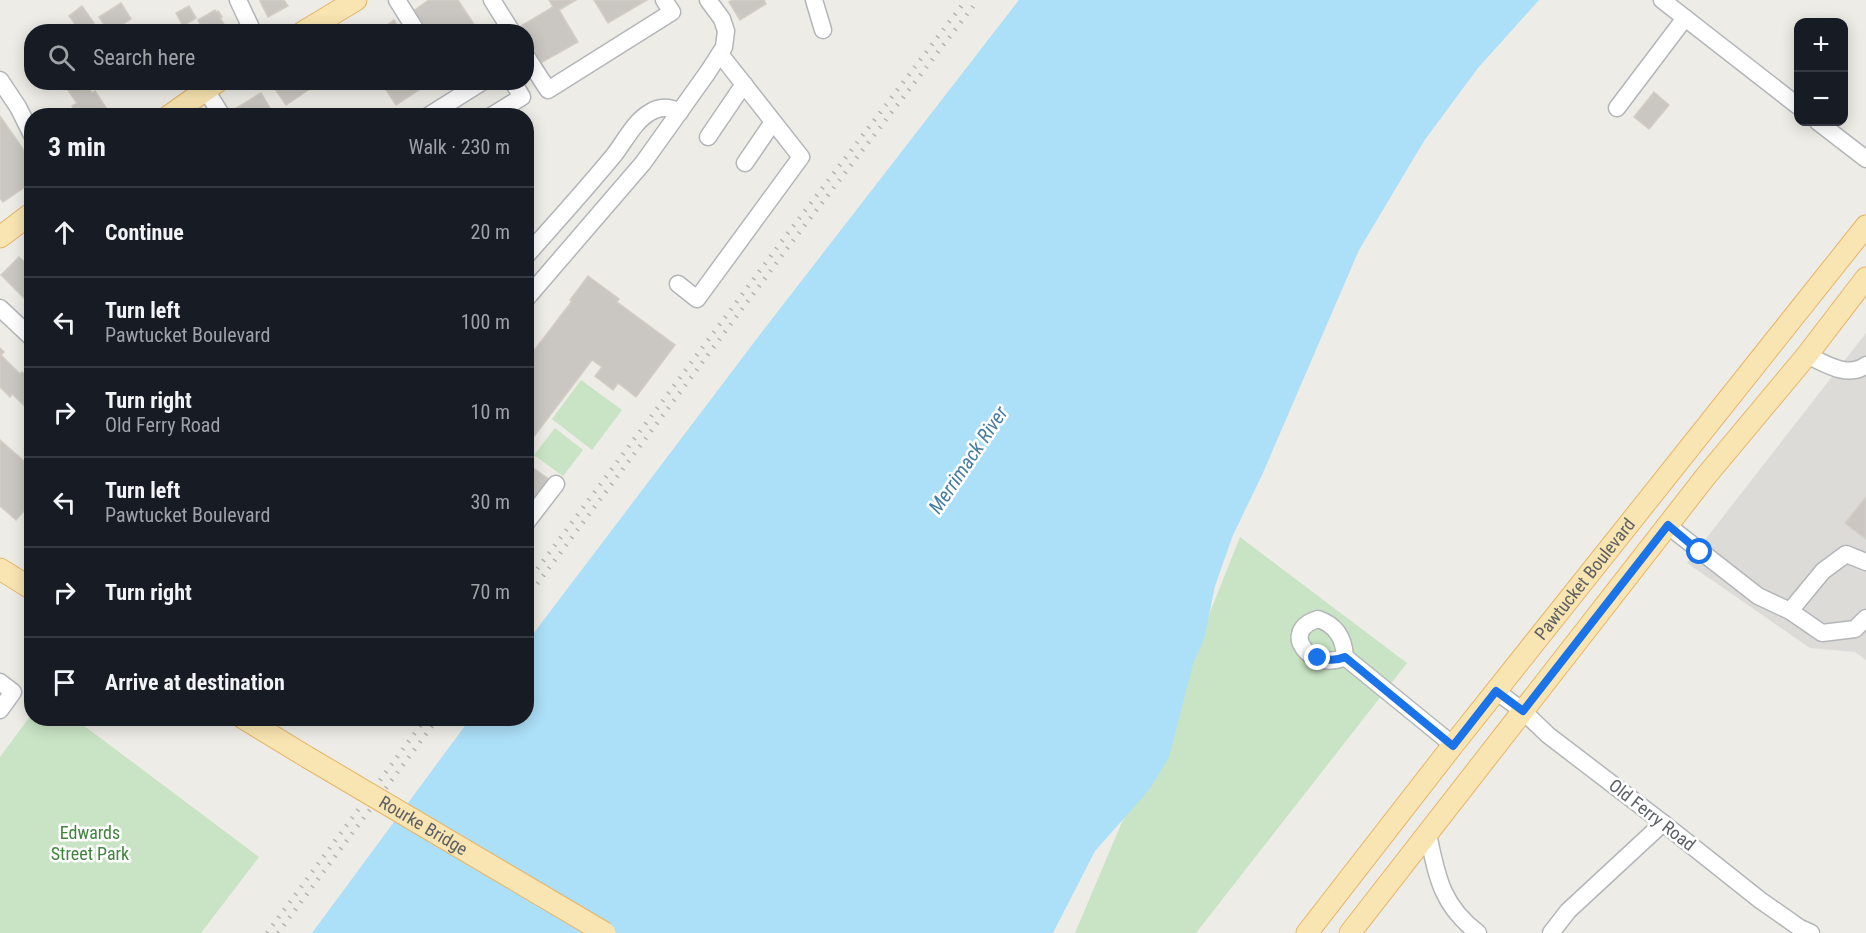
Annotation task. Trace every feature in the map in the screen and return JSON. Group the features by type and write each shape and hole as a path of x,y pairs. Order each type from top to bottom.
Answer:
{"main road":[{"path":"316,24 356,0"},
{"path":"180,108 205,90"},
{"path":"1,234 24,222"},
{"name":"Pawtucket Boulevard","path":"1307,933 1496,691 1866,226"},
{"name":"Pawtucket Boulevard","path":"1350,933 1706,476 1807,355 1866,278"},
{"path":"0,569 24,584"},
{"name":"Rourke Bridge","path":"256,726 605,933"}],"street":[{"path":"238,0 249,24"},
{"path":"397,0 412,24"},
{"path":"492,0 507,24"},
{"path":"534,68 548,90 672,12 664,0"},
{"path":"534,290 643,163 720,54 724,47 726,31 722,19 708,0"},
{"path":"814,0 823,30"},
{"path":"1662,0 1794,103"},
{"path":"1617,108 1685,18"},
{"path":"678,284 697,298 801,157 720,54"},
{"path":"0,80 24,119"},
{"path":"708,137 744,84"},
{"path":"212,90 219,108"},
{"path":"436,108 454,90"},
{"path":"504,108 522,97 518,90"},
{"path":"534,247 614,155 639,121 659,108 669,108 680,112"},
{"path":"745,163 773,122"},
{"path":"1823,126 1866,159"},
{"path":"0,308 24,330"},
{"path":"1807,355 1836,369 1850,372 1862,369 1866,365"},
{"path":"534,513 556,484"},
{"path":"1668,525 1758,596 1790,611 1822,633 1854,629 1866,618"},
{"path":"1790,611 1823,571 1846,554 1866,562"},
{"path":"1345,657 1453,746"},
{"path":"0,682 13,692 0,710"},
{"name":"Old Ferry Road","path":"1496,691 1523,711 1548,735 1803,931"},
{"path":"1551,933 1568,911 1663,823"},
{"path":"1428,834 1436,872 1447,900 1463,922 1478,933"}],"shaded area":[{"path":"1866,333 1866,660 1855,652 1810,648 1687,563"}],"green space":[{"path":"581,380 622,410 592,450 552,419"},
{"path":"555,428 583,450 563,476 534,455"},
{"path":"1240,537 1407,663 1196,933 1075,933 1197,645"},
{"name":"Edwards Street Park","path":"24,724 84,726 259,857 201,933 0,933 0,757"}],"water":[{"name":"Merrimack River","path":"1019,0 1539,0 1478,68 1424,141 1359,250 1262,475 1233,535 1215,586 1204,639 1193,664 1169,757 1149,790 1095,851 1053,933 312,933 465,726 534,726 534,633 765,328"}],"building":[{"path":"284,0 288,6 268,17 260,1"},
{"path":"429,0 458,0 474,24 420,24 412,12"},
{"path":"549,0 576,0 559,10 578,42 537,65 534,60 534,24 524,24 553,7"},
{"path":"594,0 647,0 608,23"},
{"path":"764,0 766,4 740,20 729,2"},
{"path":"121,3 131,19 123,24 104,24 99,17"},
{"path":"82,6 94,23 75,24 69,16"},
{"path":"189,6 196,18 182,24 176,13"},
{"path":"215,10 222,17 220,18 224,24 200,24 198,20"},
{"path":"68,90 90,90 92,93 95,91 106,108 73,108 72,106 77,103"},
{"path":"276,90 308,90 286,105"},
{"path":"386,90 419,90 396,105"},
{"path":"1654,92 1669,105 1649,129 1634,117"},
{"path":"261,93 270,108 236,108"},
{"path":"0,116 24,150 24,188 3,202 0,198"},
{"path":"19,257 24,262 24,298 1,275"},
{"path":"588,276 619,299 617,302 675,345 636,397 618,383 613,390 595,376 602,367 592,360 534,436 534,351 572,301 570,300"},
{"path":"0,348 4,352 1,355 20,374 24,374 24,405 12,394 10,397 0,387"},
{"path":"0,440 24,461 24,511 16,520 0,506"},
{"path":"534,469 550,480 534,501"},
{"path":"1866,497 1866,539 1845,523"}],"railway":[{"path":"534,573 785,237 966,0"},
{"path":"534,588 792,242 978,0"},
{"path":"267,933 420,726"},
{"path":"278,933 432,726"}],"route":[{"path":"1318,658 1339,660 1345,657 1453,746 1496,691 1523,711 1668,525 1700,552"}]}
